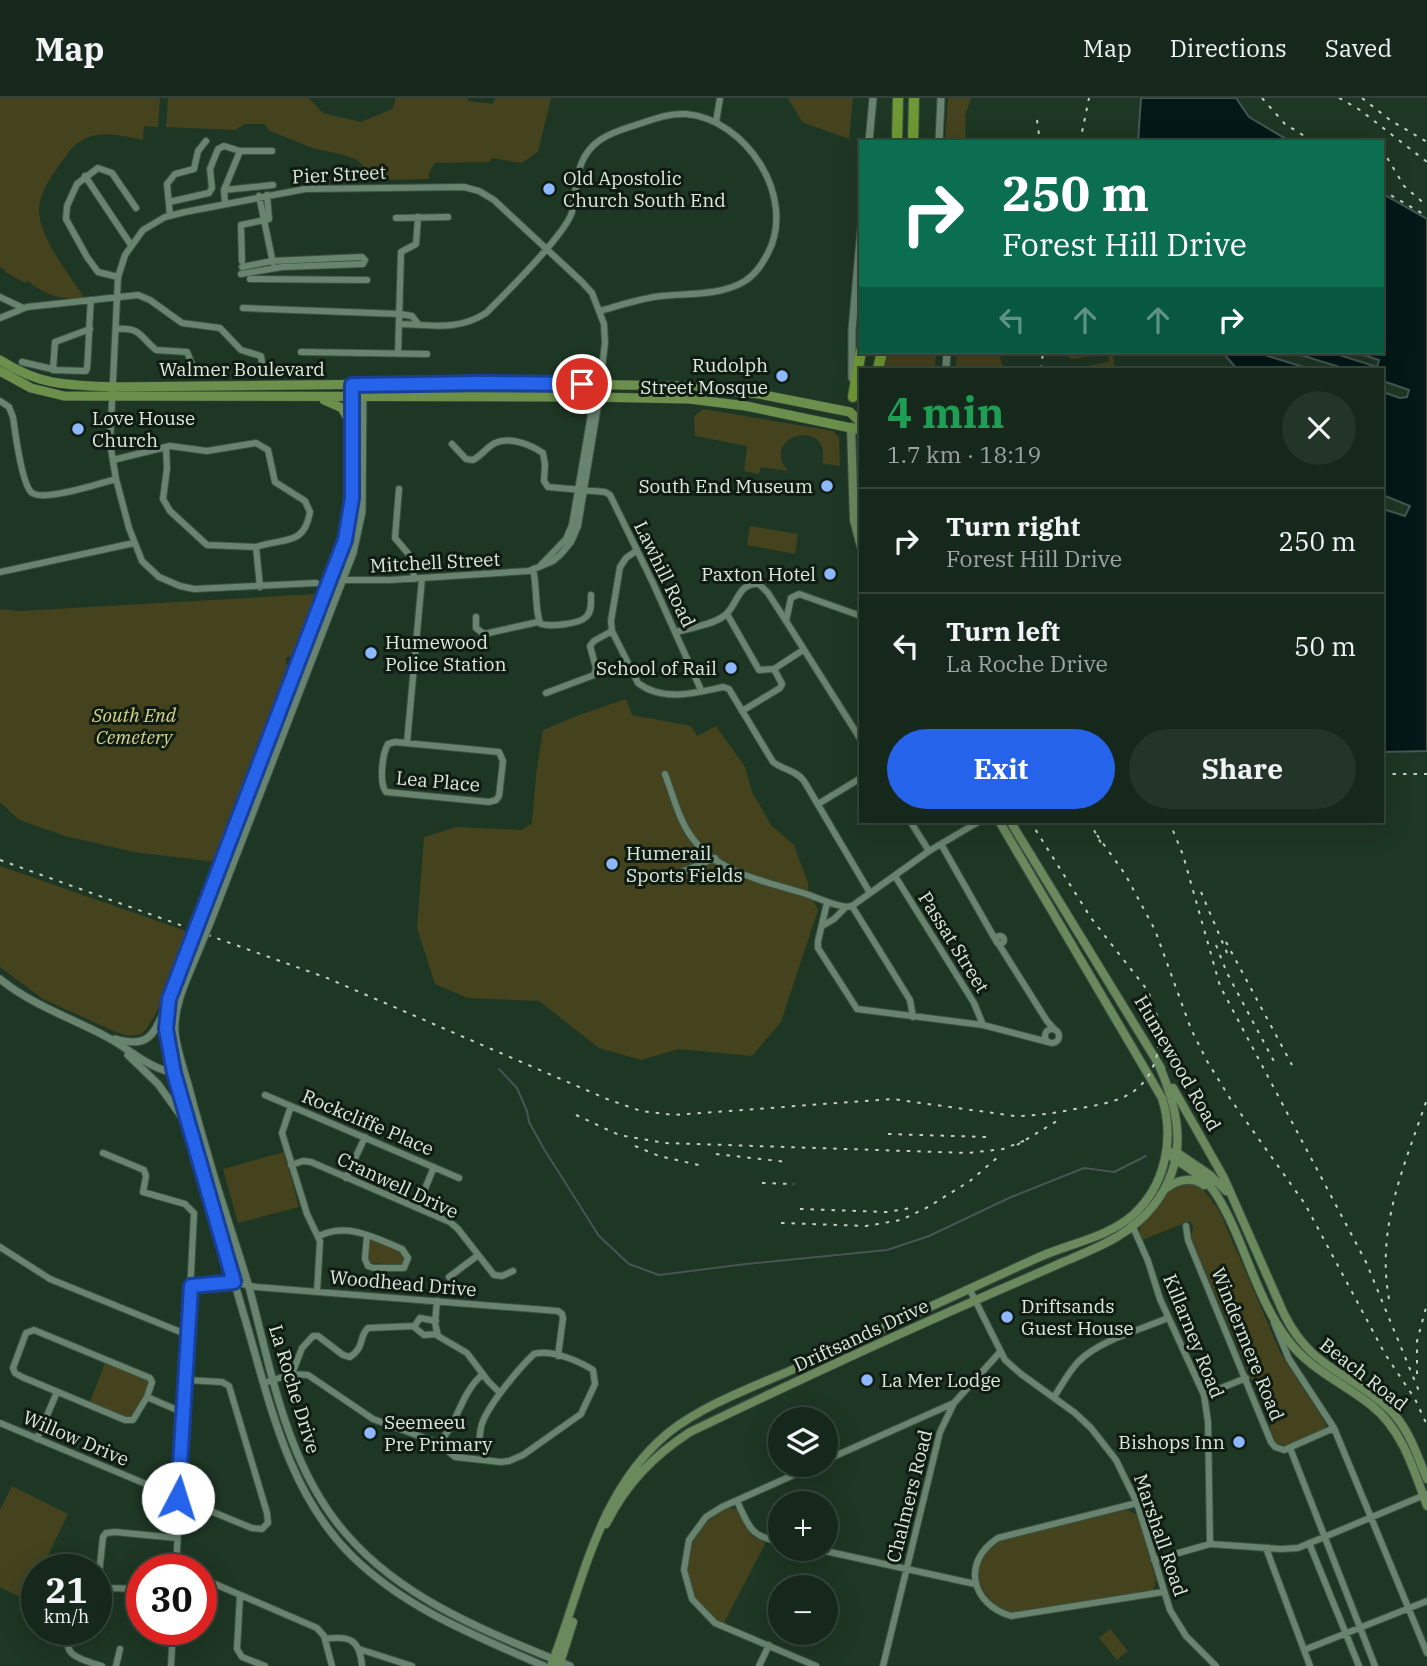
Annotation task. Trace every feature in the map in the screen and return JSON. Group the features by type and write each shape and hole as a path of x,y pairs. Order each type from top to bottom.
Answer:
{"highway":[{"path":"897,140 898,98"},
{"path":"913,140 914,98"},
{"path":"853,397 860,354"}],"main road":[{"name":"Walmer Boulevard","path":"0,360 39,381 60,384 113,387 601,381 708,387 850,412"},
{"name":"Walmer Boulevard","path":"0,370 23,384 46,393 64,396 598,397 717,402 859,429"},
{"path":"853,397 850,412 857,487 854,520 859,539"},
{"path":"316,398 342,408 352,425"},
{"path":"850,412 859,421"},
{"name":"Humewood Road","path":"1000,823 1152,1079 1165,1108 1168,1127 1167,1153"},
{"name":"Humewood Road","path":"1011,823 1159,1065 1224,1178 1284,1314 1296,1334"},
{"name":"Driftsands Drive","path":"556,1663 602,1532 620,1499 648,1464 690,1432 975,1300 1104,1245 1133,1227 1148,1213 1163,1192 1176,1155 1177,1113 1159,1065"},
{"path":"1167,1153 1176,1155 1215,1179 1240,1213"},
{"name":"Driftsands Drive","path":"556,1663 605,1514 630,1472 670,1433 706,1410 1126,1220 1149,1196 1161,1173 1167,1153"},
{"path":"1176,1155 1215,1193 1230,1220 1271,1314"},
{"path":"1163,1192 1178,1181 1191,1180 1215,1193"},
{"name":"Beach Road","path":"1271,1314 1304,1359 1371,1405 1390,1424 1402,1443 1425,1495 1427,1506"},
{"path":"872,1334 877,1345"},
{"name":"Beach Road","path":"1296,1334 1317,1358 1392,1413 1411,1438 1427,1479"}],"street":[{"path":"716,122 720,98"},
{"path":"869,140 873,98"},
{"path":"939,140 941,98"},
{"path":"399,324 459,325 472,322 486,313 568,220 580,163 598,141 608,135 672,114 688,114 716,122 734,133 750,150 773,192 777,230 762,264 750,277 727,290 643,299 600,311"},
{"path":"170,216 166,186 178,172 195,169 198,151 206,141"},
{"path":"169,202 209,193 212,188 211,169 218,149 224,146 240,151 272,151"},
{"path":"225,203 224,190 240,151"},
{"path":"118,277 98,272 68,224 66,212 71,196 85,176 99,168 107,169 115,176 136,208"},
{"path":"85,176 131,245"},
{"path":"224,190 273,185"},
{"name":"Pier Street","path":"113,398 120,265 131,245 151,225 170,216 225,203 305,189 350,187 464,187 479,191 494,200 592,293 604,324 605,343 598,397"},
{"path":"263,196 264,220 276,279"},
{"path":"398,354 399,324 403,315 401,252 416,244 418,217"},
{"path":"396,218 448,217"},
{"path":"264,220 242,225 242,267 362,257 365,260 363,264 273,265"},
{"path":"853,397 852,330 859,251"},
{"path":"250,279 367,280"},
{"path":"0,318 23,308 118,296 145,297 181,323 220,328 241,350 261,356 263,370"},
{"path":"0,297 23,308"},
{"path":"22,362 52,369 86,371 91,300"},
{"path":"243,308 403,315 412,316 419,325"},
{"path":"52,369 55,342 90,329"},
{"path":"117,329 134,329 156,350 187,352 194,369"},
{"path":"301,352 427,354"},
{"path":"108,1037 133,1043 147,1039 157,1028 332,580 351,516 352,385"},
{"name":"La Roche Drive","path":"363,385 362,512 353,553 200,947 176,1016 176,1035 184,1073 248,1285 286,1425 305,1472 329,1513 382,1571 427,1601 556,1663 570,1666"},
{"path":"538,622 536,568 553,561 570,542 578,526 598,397"},
{"path":"113,398 109,431 116,479 134,543 142,561 151,571 180,586 208,589 316,583"},
{"path":"0,401 9,407 13,417 26,485 31,492 41,496 116,479"},
{"path":"452,444 469,460 476,459 495,443 510,441 529,445 545,457 545,485 552,489 582,490"},
{"path":"113,460 166,447 181,446 206,451 256,443 268,450 275,482 310,507 310,516 304,532 299,537 256,547 206,545 170,511 163,499 167,468 166,447"},
{"path":"399,489 395,538 411,557 418,578"},
{"name":"Lawhill Road","path":"582,490 610,495 701,690"},
{"path":"0,572 134,543"},
{"path":"256,547 260,587"},
{"path":"636,551 626,558 620,567 612,612 612,631 640,686 685,696 701,690 709,692 726,687 773,762 800,775 870,893"},
{"name":"Mitchell Street","path":"332,580 517,573 536,568"},
{"name":"Lea Place","path":"407,743 418,578"},
{"path":"676,632 727,614 742,589 759,584 768,593 859,737"},
{"path":"786,621 791,598 799,594 859,615"},
{"path":"477,617 476,628 484,634 538,622 553,626 584,619 589,614 591,595"},
{"path":"727,614 755,667 762,671 774,669 803,650"},
{"path":"546,693 592,677 596,668 590,646 612,631"},
{"path":"742,710 780,688 782,684 774,669"},
{"name":"Lea Place","path":"391,743 407,743 499,751 503,761 499,796 489,802 386,793 382,784 385,750 391,743"},
{"path":"665,774 691,837 715,858 769,885 849,907 910,1000 913,1017"},
{"path":"818,804 859,779"},
{"path":"911,823 929,851"},
{"path":"822,926 929,851 976,823"},
{"path":"827,902 818,948 856,1009 983,1025 1032,1037 1049,1034 1047,1021 941,844"},
{"path":"670,877 715,858"},
{"name":"Passat Street","path":"895,876 974,1003 983,1025"},
{"path":"0,979 33,1003 108,1037 155,1067 184,1073"},
{"name":"La Roche Drive","path":"169,999 166,1029 174,1073 290,1465 323,1522 352,1556 390,1588 432,1615 544,1666"},
{"path":"108,1037 158,1084 191,1129"},
{"name":"Rockcliffe Place","path":"265,1095 459,1178"},
{"path":"291,1106 282,1133 307,1214 319,1236 321,1247 317,1292"},
{"path":"346,1178 365,1137"},
{"path":"103,1153 139,1166 146,1174 143,1192 181,1202 193,1210 195,1219 178,1498 178,1554"},
{"name":"Cranwell Drive","path":"291,1165 307,1161 417,1208 454,1226 494,1275 502,1276 513,1271"},
{"path":"417,1208 433,1167"},
{"name":"Windermere Road","path":"1186,1226 1188,1240 1271,1442 1280,1450 1290,1448"},
{"name":"Killarney Road","path":"1133,1227 1168,1318 1204,1395 1208,1422 1210,1544"},
{"path":"319,1236 335,1229 367,1235 405,1251 408,1258 404,1268 368,1266 365,1259 367,1235"},
{"path":"0,1247 50,1279 188,1335"},
{"path":"449,1277 477,1255"},
{"name":"Woodhead Drive","path":"191,1286 234,1282 317,1292 555,1311 563,1316 558,1356"},
{"name":"Marshall Road","path":"970,1290 1000,1352 1012,1367 1075,1413 1103,1442 1128,1482 1137,1503 1170,1610 1180,1629 1216,1666"},
{"path":"437,1301 437,1334 467,1353 500,1393"},
{"path":"1271,1314 1289,1359 1334,1428 1427,1653"},
{"path":"414,1326 419,1318 436,1321"},
{"path":"1054,1397 1074,1368 1087,1355 1108,1343 1168,1318"},
{"path":"292,1374 302,1348 313,1336 318,1336 349,1357 361,1346 363,1333 368,1328 414,1326 424,1335 437,1334"},
{"path":"31,1330 150,1378 152,1382 147,1397 136,1417 128,1421 22,1377 13,1371 26,1333 31,1330"},
{"path":"264,1383 292,1374 303,1374 317,1379 373,1419 438,1443 459,1458 509,1461 523,1455 585,1410 595,1384 595,1374 590,1367 558,1356 541,1352 534,1354 500,1393 482,1423 479,1443"},
{"name":"Chalmers Road","path":"883,1666 940,1432 954,1403 1000,1352"},
{"path":"438,1443 469,1388 483,1374"},
{"path":"1204,1395 1246,1378"},
{"name":"Willow Drive","path":"0,1423 252,1528 265,1528 268,1522 267,1513 228,1384 186,1380"},
{"path":"37,1439 57,1392"},
{"path":"147,1397 184,1413"},
{"path":"838,1455 954,1403"},
{"path":"1334,1428 1290,1448 1376,1666"},
{"path":"789,1477 715,1511 696,1528 686,1547 685,1575 692,1599 715,1623 817,1666"},
{"path":"1154,1560 1210,1544 1290,1549 1309,1544 1425,1495"},
{"path":"737,1500 751,1531 768,1539"},
{"path":"1137,1503 998,1538 985,1548 980,1556 975,1584 988,1605 1011,1616 1163,1592"},
{"path":"101,1554 102,1539 106,1533 177,1538"},
{"path":"1309,1544 1359,1666"},
{"path":"1266,1548 1310,1666"},
{"path":"838,1554 975,1584"},
{"path":"217,1585 320,1630 332,1666"},
{"path":"240,1595 237,1649 242,1657 265,1666"},
{"path":"1304,1650 1427,1601"},
{"path":"325,1639 343,1637 353,1641 359,1649 362,1666"},
{"path":"68,1645 74,1656 102,1666"},
{"path":"171,1666 172,1645"},
{"path":"760,1666 768,1645"},
{"path":"116,1666 120,1649"},
{"path":"359,1649 412,1666"}],"green space":[{"path":"0,98 160,98 158,127 144,126 143,140 106,134 80,141 72,148 42,194 39,210 44,232 84,297 54,296 27,281 25,283 0,267"},
{"path":"168,98 309,98 323,113 361,122 392,109 396,98 468,98 468,101 493,104 495,98 551,98 538,152 522,163 492,158 489,162 435,163 429,172 429,179 373,180 373,175 357,160 312,148 270,131 264,124 245,124 235,130 166,127"},
{"path":"788,98 853,98 849,139 802,122"},
{"path":"948,98 971,98 965,116 966,140 945,140"},
{"path":"888,354 936,354 935,368 884,368"},
{"path":"957,354 999,354 1003,368 955,368"},
{"path":"1067,354 1108,354 1071,359"},
{"path":"1108,354 1112,354 1115,368 1076,368 1109,362"},
{"path":"703,409 833,431 839,438 840,466 822,463 822,449 817,440 798,436 788,440 782,448 781,458 788,471 761,467 759,474 744,471 747,446 695,436 694,416"},
{"path":"750,526 798,534 795,554 747,545"},
{"name":"South End Cemetery","path":"317,594 293,655 286,658 289,667 216,862 134,852 65,836 19,820 0,802 0,609 20,611"},
{"name":"Humerail Sports Fields","path":"626,699 632,715 691,726 697,736 716,726 745,767 752,792 771,825 794,845 808,883 808,892 818,910 781,1022 752,1056 679,1049 641,1060 599,1048 539,1001 468,998 435,984 417,928 424,837 457,827 522,830 532,823 543,730"},
{"path":"0,866 186,931 163,998 142,1034 129,1036 116,1032 43,999 0,967"},
{"path":"284,1152 299,1207 238,1223 223,1169"},
{"path":"1181,1183 1203,1189 1219,1210 1281,1354 1326,1424 1324,1430 1288,1445 1276,1444 1270,1430 1271,1425 1191,1238 1193,1227 1190,1221 1142,1240 1139,1232 1141,1225 1167,1191"},
{"path":"370,1238 405,1253 404,1263 369,1263"},
{"path":"106,1360 149,1379 146,1396 132,1419 90,1402"},
{"path":"12,1486 68,1514 49,1554 21,1554 21,1598 0,1587 0,1510"},
{"path":"727,1508 736,1509 752,1536 766,1542 724,1623 707,1612 696,1598 689,1582 687,1565 690,1549 698,1533 710,1519"},
{"path":"1127,1510 1137,1515 1156,1580 1152,1591 1012,1613 988,1597 982,1587 978,1576 979,1564 984,1554 994,1545 1008,1538"},
{"path":"1110,1629 1128,1651 1117,1660 1099,1638"}],"shaded area":[{"path":"1141,98 1236,98 1249,117 1288,140 1138,140"},
{"path":"1384,195 1427,219 1427,751 1384,752 1384,509 1405,516 1410,506 1384,495 1384,392 1400,398 1407,397 1409,390 1384,381 1384,368 1343,368 1297,354 1336,354 1377,367 1379,360 1360,354 1384,354"},
{"path":"1224,354 1261,354 1307,368 1236,368"}],"waterway":[{"path":"499,1069 517,1088 529,1122 599,1236 629,1264 659,1275 887,1250 929,1236 1009,1198 1084,1168 1114,1172 1146,1156"}],"railway":[{"path":"1080,140 1089,98"},
{"path":"1262,98 1285,124 1311,140"},
{"path":"1339,98 1360,110 1427,162"},
{"path":"1362,98 1390,120 1427,142"},
{"path":"1037,120 1040,140"},
{"path":"1384,152 1404,186 1427,206"},
{"path":"1384,191 1425,215"},
{"path":"1041,368 1043,354"},
{"path":"1384,774 1427,774"},
{"path":"1031,823 1091,918 1148,991 1159,1021 1158,1050"},
{"path":"1090,823 1101,843"},
{"path":"1170,823 1183,855 1220,986 1366,1262 1421,1396"},
{"path":"1097,835 1125,874 1155,930 1191,1029 1207,1061 1231,1100 1305,1204 1385,1354 1415,1399 1427,1425"},
{"path":"0,860 327,978 607,1099 641,1111 674,1115 892,1099 1015,1116 1045,1114 1104,1104 1128,1095 1146,1079 1158,1051"},
{"path":"1201,892 1227,953"},
{"path":"1226,942 1292,1065"},
{"path":"1216,945 1227,973 1277,1067"},
{"path":"1389,1299 1386,1273 1389,1222 1401,1173 1427,1099"},
{"path":"576,1115 619,1135 665,1143 968,1153 1003,1149 1026,1140"},
{"path":"1017,1145 1062,1118"},
{"path":"888,1134 986,1137"},
{"path":"635,1146 659,1156 703,1166"},
{"path":"716,1154 787,1162"},
{"path":"781,1223 866,1226 901,1220 970,1181 998,1157"},
{"path":"762,1183 794,1184"},
{"path":"800,1209 887,1212 911,1208"},
{"path":"1417,1374 1417,1341 1427,1304"}],"place":[{"name":"Old Apostolic Church South End","path":"549,189"},
{"name":"Rudolph Street Mosque","path":"782,376"},
{"name":"Love House Church","path":"78,429"},
{"name":"South End Museum","path":"827,486"},
{"name":"Paxton Hotel","path":"830,574"},
{"name":"Humewood Police Station","path":"371,653"},
{"name":"School of Rail","path":"731,668"},
{"name":"Humerail Sports Fields","path":"612,864"},
{"name":"Driftsands Guest House","path":"1007,1317"},
{"name":"La Mer Lodge","path":"867,1380"},
{"name":"Seemeeu Pre Primary","path":"370,1433"},
{"name":"Bishops Inn","path":"1239,1442"}],"route":[{"path":"178,1498 191,1286 234,1282 174,1073 166,1029 169,999 332,580 345,540 352,498 352,385 582,384"}]}
